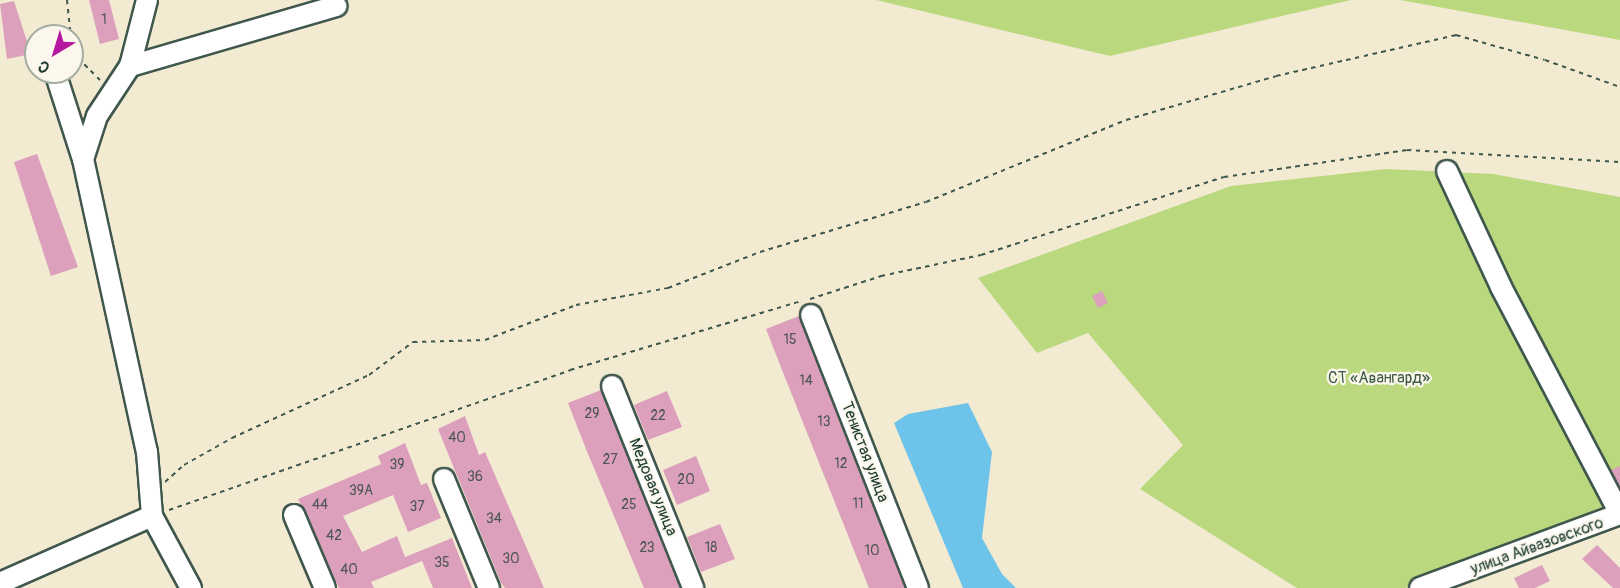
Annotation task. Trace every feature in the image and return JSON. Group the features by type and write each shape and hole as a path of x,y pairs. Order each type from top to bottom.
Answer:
{"street":[{"path":"83,159 97,117 111,90 130,66 147,0"},
{"path":"130,66 336,6"},
{"path":"60,84 83,159 147,452 152,516 191,588"},
{"path":"1447,171 1501,287 1620,514"},
{"name":"Тенистая улица","path":"811,315 918,588"},
{"name":"Медовая улица","path":"612,386 693,588"},
{"path":"444,480 489,588"},
{"name":"улица Айвазовского","path":"1420,588 1620,514"},
{"path":"294,515 325,588"},
{"path":"4,584 152,516"}],"path":[{"path":"68,0 71,24"},
{"path":"159,487 184,465 232,438 369,375 413,342 485,340 576,305 668,288 760,252 926,202 1126,120 1276,76 1456,35 1545,60 1620,87"},
{"path":"84,64 111,90"},
{"path":"152,516 570,370 880,276 981,255 1224,177 1407,150 1620,162"}],"green space":[{"path":"876,0 1351,0 1110,56"},
{"path":"1400,0 1620,0 1620,40"},
{"name":"СТ «Авангард»","path":"1386,169 1493,174 1620,197 1620,510 1405,588 1297,588 1140,489 1183,445 1088,333 1037,353 978,278 1231,186"}],"water":[{"path":"968,403 992,452 982,538 1002,574 1016,588 963,588 894,423 908,414"}],"building":[{"path":"89,0 109,0 119,39 100,44"},
{"path":"14,1 24,32 24,55 7,59 0,4"},
{"path":"37,154 78,267 51,276 14,162"},
{"path":"1102,291 1108,303 1098,308 1092,296"},
{"path":"799,316 905,588 869,588 766,329"},
{"path":"601,390 680,588 644,588 586,449 568,403"},
{"path":"667,391 682,427 648,440 634,405"},
{"path":"465,416 479,455 485,452 544,588 505,588 501,583 438,429"},
{"path":"405,443 421,485 427,483 441,518 408,532 393,495 343,516 362,552 397,536 405,557 452,538 472,588 433,588 422,561 371,582 374,588 339,588 298,499 381,464 378,456"},
{"path":"696,456 710,491 677,505 663,470"},
{"path":"1620,466 1620,488 1611,470"},
{"path":"720,524 735,559 701,572 687,537"},
{"path":"1597,545 1620,568 1620,588 1613,588 1582,559"},
{"path":"1542,565 1550,581 1535,588 1519,588 1514,578"}]}
